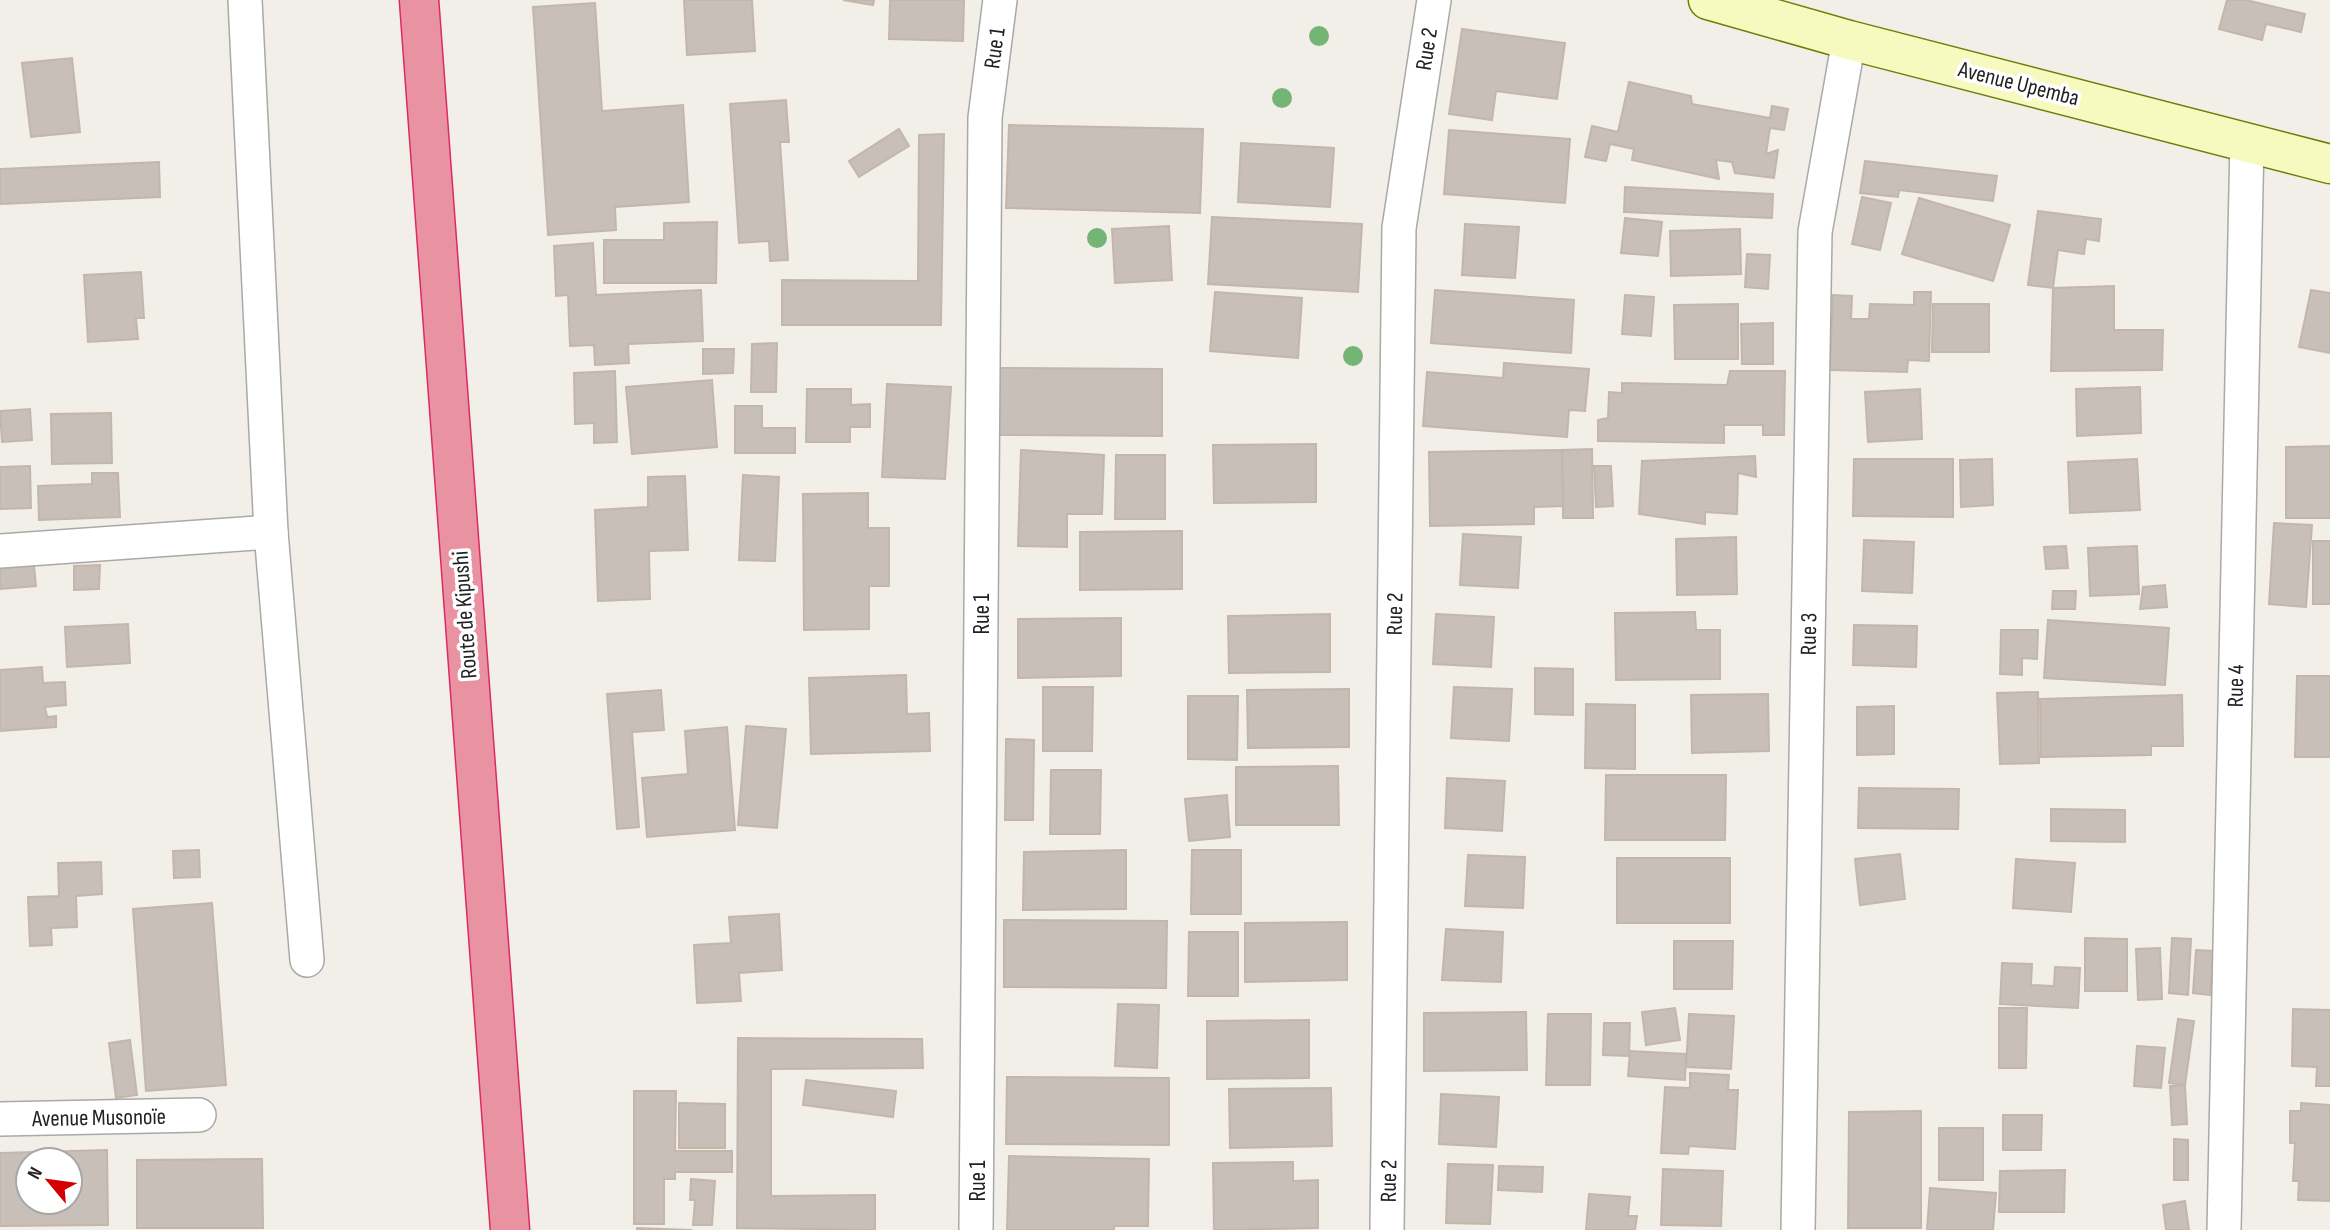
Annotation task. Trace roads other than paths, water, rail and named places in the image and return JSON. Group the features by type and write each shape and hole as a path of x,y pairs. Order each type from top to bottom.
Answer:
{"highway":[{"name":"Route de Kipushi","path":"419,0 510,1230"}],"street":[{"path":"245,0 271,532 307,960"},
{"name":"Rue 1","path":"976,1230 985,118 1000,0"},
{"name":"Rue 2","path":"1387,1230 1399,228 1434,0"},
{"name":"Avenue Upemba","path":"1708,0 1849,40 2330,164"},
{"name":"Rue 3","path":"1798,1230 1815,232 1849,40"},
{"name":"Rue 4","path":"2224,1230 2247,141"},
{"path":"0,551 271,532"},
{"name":"Avenue Musonoïe","path":"0,1119 199,1115"}]}
